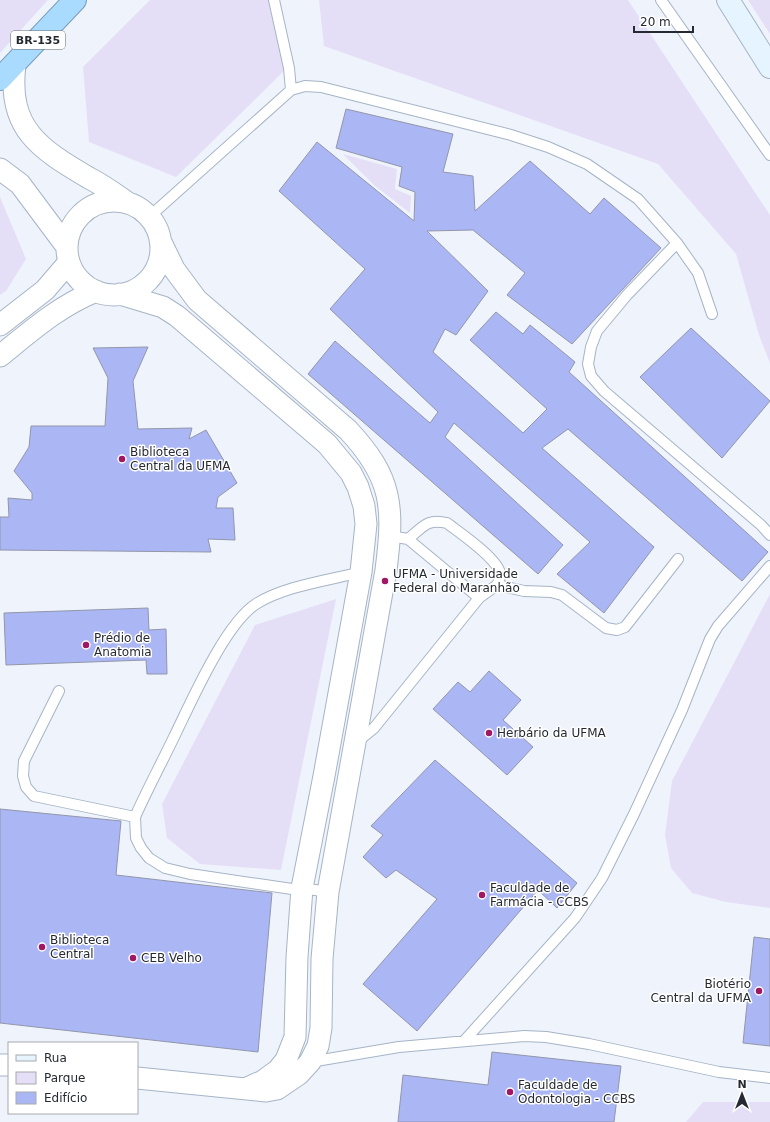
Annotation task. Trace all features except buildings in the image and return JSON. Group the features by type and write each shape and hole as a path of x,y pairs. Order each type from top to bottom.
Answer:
{"highway":[{"name":"BR-135","path":"7,72 75,0"}],"main road":[{"path":"728,0 770,67"}],"street":[{"path":"7,72 13,78 16,106 27,130 37,142 63,162 128,203 142,210 149,217 156,228 174,269 197,300 348,430 370,455 380,471 399,537 386,570 353,745 328,892 322,959 321,1028 318,1046 310,1062 289,1082 277,1089 266,1091 138,1078"},
{"path":"0,169 20,184 68,255 75,274 84,284 96,291 108,294 120,294 134,290 146,281 156,269 160,255 160,240"},
{"path":"0,326 45,290 68,255 69,233 76,220 86,210 100,203 114,201 128,203"},
{"path":"0,356 59,309 75,299 96,291"},
{"path":"120,294 163,307 177,316 327,444 339,457 358,487 364,506 366,524 361,572 302,888 297,957 295,1037 286,1060 278,1070 263,1082 245,1089"}],"lane":[{"path":"274,0 289,68 291,90"},
{"path":"661,0 770,155"},
{"path":"149,217 291,90 305,86 321,87 511,135 548,147 587,164 638,199 677,243 698,273 712,314"},
{"path":"677,243 627,295 597,331 591,347 588,364 591,376 604,391 761,525 770,535"},
{"path":"353,745 374,728 479,598 497,585 500,578 500,572 495,562 447,523 438,521 429,522 399,537 479,598"},
{"path":"497,585 524,591 551,592 562,595 606,628 616,630 625,627 678,559"},
{"path":"464,1041 575,918 602,878 682,710 710,639 718,626 770,566"},
{"path":"328,892 302,888 292,889 190,874 165,868 149,858 141,848 136,838 135,817 193,698 227,636 242,616 256,604 276,595 315,583 361,572"},
{"path":"59,691 24,761 23,776 26,787 34,796 135,817"},
{"path":"310,1062 399,1047 524,1036 557,1038 719,1072 770,1078"}],"green space":[{"path":"0,0 48,0 0,53"},
{"path":"150,0 268,0 285,70 176,177 89,142 83,67"},
{"path":"319,0 628,0 770,215 770,363 759,335 736,254 658,164 324,46"},
{"path":"748,0 770,0 770,34"},
{"path":"343,154 397,169 395,189 411,196 410,213 374,185"},
{"path":"0,197 26,259 6,291 0,295"},
{"path":"770,594 770,908 726,902 692,893 671,868 665,835 672,781"},
{"path":"336,599 281,870 200,864 167,838 162,804 255,625"},
{"path":"703,1102 770,1102 770,1122 686,1122"}],"place":[{"name":"Biblioteca Central da UFMA","path":"122,459"},
{"name":"UFMA - Universidade Federal do Maranhão","path":"385,581"},
{"name":"Prédio de Anatomia","path":"86,645"},
{"name":"Herbário da UFMA","path":"489,733"},
{"name":"Faculdade de Farmácia - CCBS","path":"482,895"},
{"name":"Biblioteca Central","path":"42,947"},
{"name":"CEB Velho","path":"133,958"},
{"name":"Biotério Central da UFMA","path":"759,991"},
{"name":"Faculdade de Odontologia - CCBS","path":"510,1092"}]}
